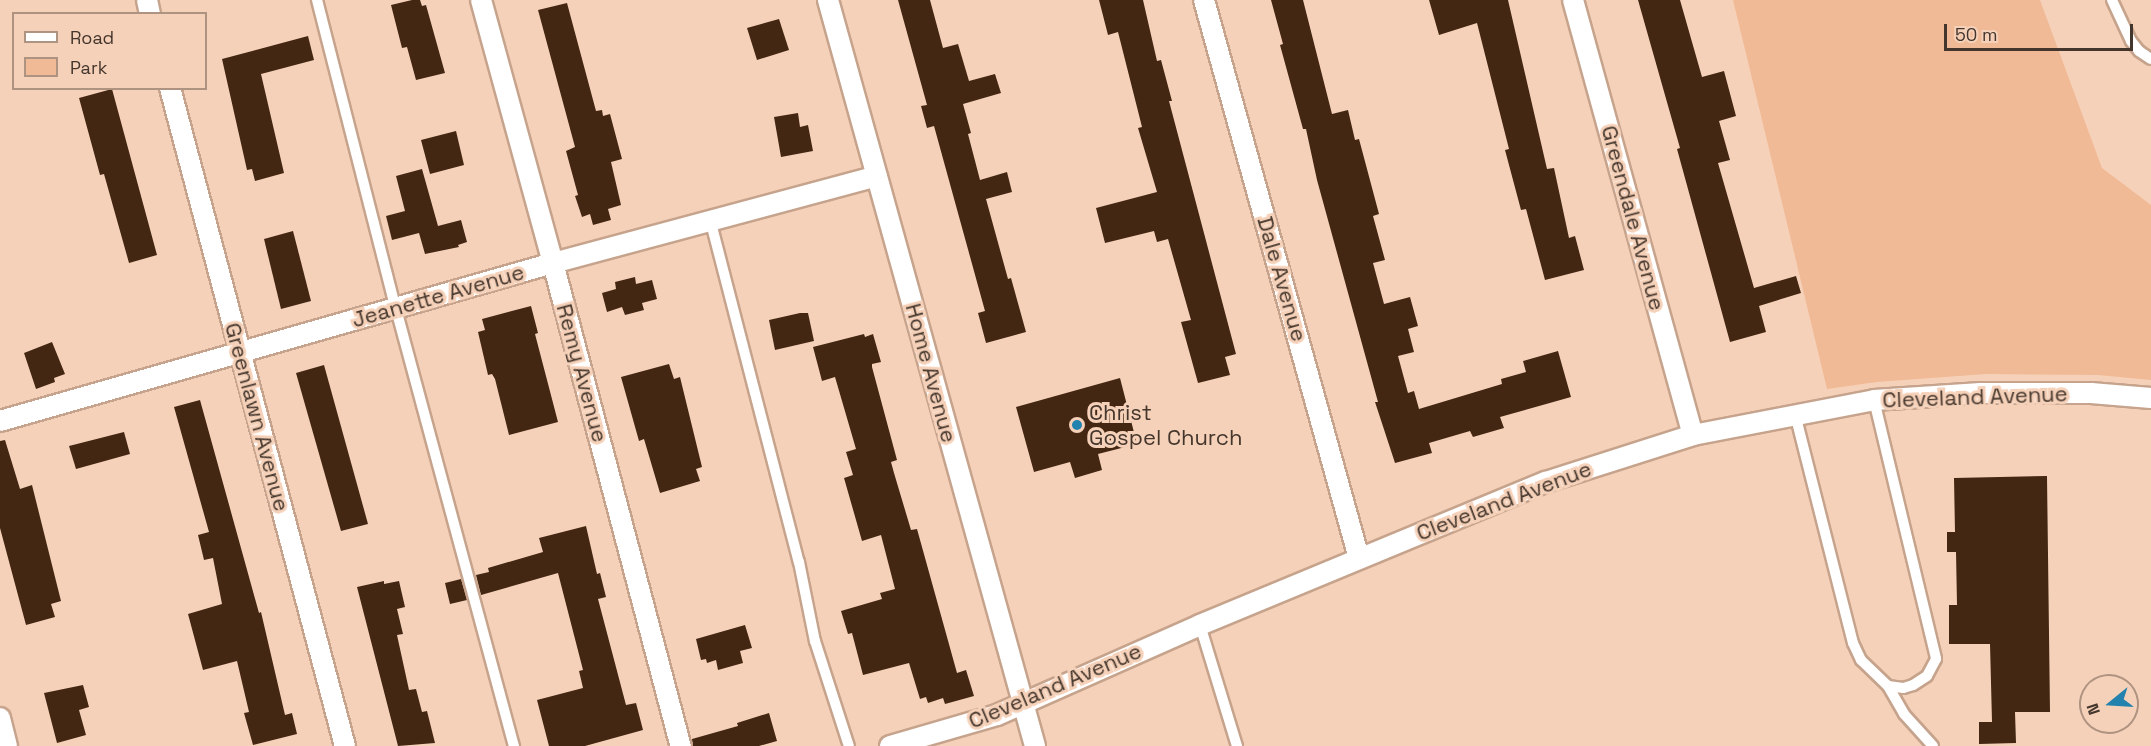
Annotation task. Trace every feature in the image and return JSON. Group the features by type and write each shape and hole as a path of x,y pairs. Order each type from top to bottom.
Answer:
{"street":[{"name":"Remy Avenue","path":"481,0 681,746"},
{"name":"Home Avenue","path":"828,0 1035,746"},
{"name":"Dale Avenue","path":"1204,0 1359,558"},
{"name":"Greendale Avenue","path":"1573,0 1693,435"},
{"name":"Greenlawn Avenue","path":"171,90 345,746"},
{"name":"Jeanette Avenue","path":"0,421 240,354 553,262 877,176"},
{"name":"Cleveland Avenue","path":"890,746 997,715 1200,625 1546,482 1693,435 1874,400 1981,393 2091,393 2151,398"},
{"path":"0,718 8,746"}],"lane":[{"path":"317,0 396,309 514,746"},
{"path":"2112,0 2131,41 2139,51 2151,59"},
{"path":"710,219 799,562 815,641 849,746"},
{"path":"1874,400 1936,659 1927,676 1913,685 1903,688 1888,686"},
{"path":"1795,414 1853,643 1861,660 1888,686 1904,714 1933,746"},
{"path":"1200,625 1237,746"}],"green space":[{"path":"1733,0 2040,0 2102,168 2151,205 2151,380 2098,375 1986,374 1877,382 1827,389"}],"building":[{"path":"420,0 422,6 426,5 445,73 416,80 407,47 402,48 391,5"},
{"path":"898,0 930,0 943,48 958,44 969,81 995,74 1001,93 963,104 980,180 1007,172 1012,192 986,199 1008,279 1011,278 1026,332 986,343 978,313 985,311 934,126 927,128 921,106 927,105"},
{"path":"1099,0 1143,0 1157,61 1161,60 1172,101 1169,101 1236,354 1225,357 1230,375 1198,383 1181,322 1191,320 1168,239 1157,242 1154,231 1105,243 1096,208 1157,192 1138,128 1142,127 1118,32 1108,35"},
{"path":"1271,0 1303,0 1332,114 1348,110 1355,140 1359,139 1379,214 1373,216 1385,260 1373,263 1384,304 1410,297 1418,326 1408,329 1414,352 1398,356 1408,393 1414,391 1419,409 1502,384 1501,379 1526,372 1523,361 1558,351 1571,397 1500,417 1504,428 1473,437 1470,431 1429,443 1432,453 1395,463 1375,402 1378,402 1317,180 1306,129 1303,129 1280,45 1283,44"},
{"path":"1429,0 1508,0 1547,169 1554,168 1569,238 1575,236 1584,270 1545,280 1526,209 1521,210 1505,150 1509,149 1477,23 1439,35"},
{"path":"1638,0 1680,0 1702,77 1724,71 1736,116 1719,121 1730,160 1718,163 1754,288 1796,276 1801,293 1759,306 1766,332 1730,342 1677,149 1680,148"},
{"path":"567,3 596,111 602,110 603,116 610,114 622,159 611,162 621,205 608,209 611,220 593,225 590,214 582,217 575,196 578,195 566,151 575,147 538,10"},
{"path":"779,19 789,50 757,60 747,28"},
{"path":"308,36 314,60 261,74 284,173 255,181 252,169 247,170 222,59"},
{"path":"112,90 157,255 129,263 104,174 100,175 79,98"},
{"path":"798,113 800,127 808,125 813,151 781,157 774,117"},
{"path":"456,131 464,165 430,174 421,140"},
{"path":"422,169 438,226 461,220 467,242 458,245 459,247 425,254 419,233 392,240 386,216 405,211 396,176"},
{"path":"293,231 311,301 281,309 264,239"},
{"path":"635,277 636,284 652,280 657,299 642,303 644,310 625,315 622,307 607,312 602,293 616,289 615,282"},
{"path":"531,306 538,333 535,334 558,422 509,435 495,379 492,374 488,375 478,332 485,330 482,319"},
{"path":"808,313 814,341 775,350 769,320"},
{"path":"864,334 865,337 873,334 881,362 872,364 872,367 897,460 891,462 911,530 917,529 957,673 966,670 974,696 945,704 943,698 928,703 926,697 920,699 909,663 863,675 852,633 848,634 841,611 882,599 880,593 895,589 881,535 862,541 844,478 853,475 846,452 856,449 835,377 822,381 813,347"},
{"path":"52,342 65,374 54,378 55,382 36,389 24,353"},
{"path":"669,364 674,379 680,377 702,467 696,469 700,481 660,493 644,439 639,441 621,377"},
{"path":"324,365 368,524 341,531 296,373"},
{"name":"Christ Gospel Church","path":"1120,378 1137,444 1098,454 1102,470 1075,478 1070,462 1034,472 1016,407"},
{"path":"200,400 259,613 261,612 285,715 292,713 297,734 253,745 244,713 249,712 237,661 203,670 188,614 222,604 213,558 204,560 198,535 209,532 174,407"},
{"path":"124,432 130,454 76,469 69,446"},
{"path":"5,440 20,489 32,485 61,601 51,604 55,617 26,625 0,528 0,441"},
{"path":"2047,476 2050,712 2015,712 2016,743 1979,744 1979,722 1992,722 1990,644 1949,644 1949,605 1957,605 1956,552 1947,552 1947,532 1955,532 1954,478"},
{"path":"586,526 597,574 600,573 606,597 598,599 626,705 636,703 643,730 585,746 549,746 537,700 583,688 579,671 583,670 558,573 481,595 476,575 489,572 488,568 543,552 539,538"},
{"path":"461,579 467,600 450,604 445,583"},
{"path":"384,581 384,584 399,581 405,607 397,609 403,634 397,635 409,690 416,689 422,712 427,711 435,743 398,746 357,587"},
{"path":"745,625 752,648 740,651 743,663 718,670 716,660 707,663 706,659 701,660 696,639"},
{"path":"83,685 89,707 79,710 86,735 57,743 44,693"},
{"path":"769,713 777,741 759,746 693,746 692,739 738,726 737,723"}],"place":[{"name":"Christ Gospel Church","path":"1077,425"}]}
